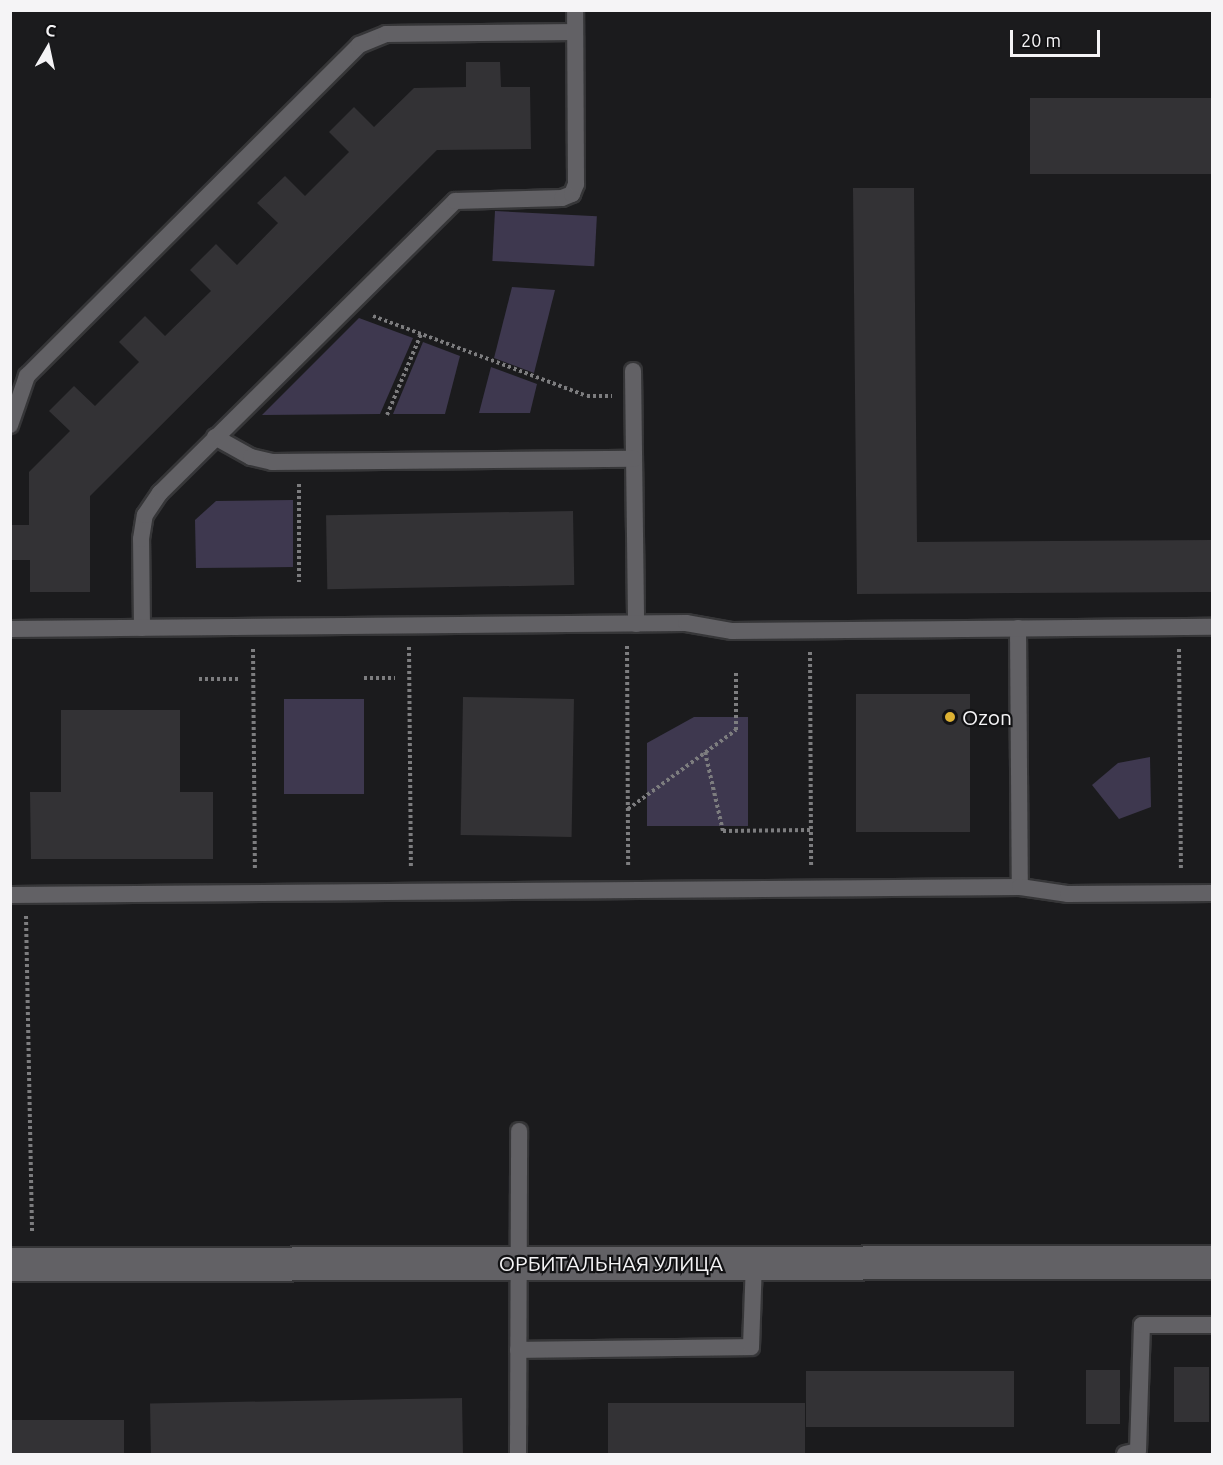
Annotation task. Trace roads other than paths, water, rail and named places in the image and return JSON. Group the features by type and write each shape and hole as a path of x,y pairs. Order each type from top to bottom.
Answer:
{"street":[{"name":"ОРБИТАЛЬНАЯ УЛИЦА","path":"22,1264 1212,1262"}],"lane":[{"path":"142,628 141,539 145,515 160,492 455,201 562,198 572,194 576,184 575,10"},
{"path":"10,424 27,376 359,45 386,34 575,32"},
{"path":"631,624 633,372"},
{"path":"215,437 261,461 634,459"},
{"path":"10,628 686,623 732,631 1212,627"},
{"path":"1018,628 1020,887"},
{"path":"18,895 1020,887 1068,894 1212,893"},
{"path":"518,1455 519,1131"},
{"path":"518,1350 751,1347 754,1263"},
{"path":"1125,1455 1138,1451 1142,1325 1212,1325"}],"place":[{"name":"Ozon","path":"950,717"}]}
